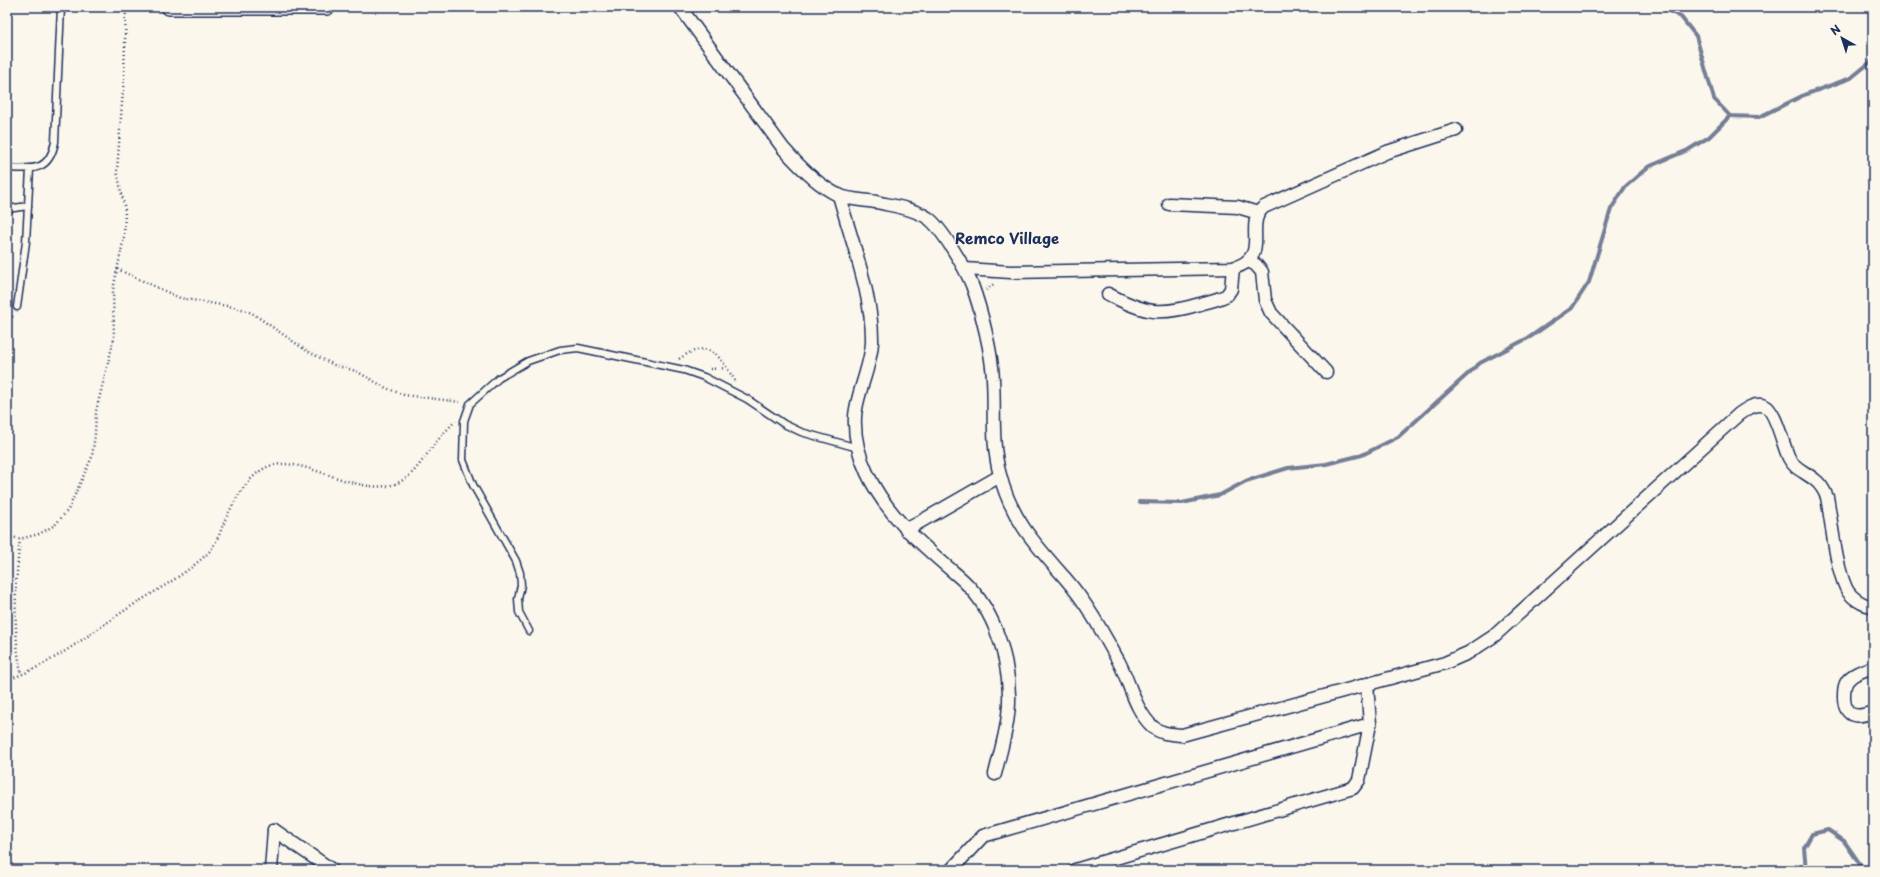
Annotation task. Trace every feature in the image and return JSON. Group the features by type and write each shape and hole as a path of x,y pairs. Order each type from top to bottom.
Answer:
{"street":[{"path":"169,7 327,7"},
{"path":"680,7 783,148 797,164 815,180 839,196 911,210 928,218 939,229 965,269 976,297 990,353 993,378 994,448 1000,476 1018,519 1033,543 1065,578 1087,607 1120,664 1140,709 1153,727 1166,734 1182,735 1445,663 1468,653 1494,636 1739,414 1758,405 1764,406 1774,416 1780,438 1790,460 1821,486 1827,497 1841,573 1847,589 1857,600 1868,606 1873,606"},
{"path":"965,269 1011,272 1233,268 1249,261 1256,245 1256,222 1258,213 1264,207 1387,152 1456,130"},
{"path":"839,196 870,315 872,343 855,416 858,448 867,474 885,504 906,530 959,577 981,600 994,626 1004,653 1009,696 1004,731 995,774"},
{"path":"1169,204 1238,207 1258,213"},
{"path":"1249,261 1256,265 1262,272 1265,300 1271,313 1326,372"},
{"path":"1108,294 1136,307 1163,312 1182,310 1227,295 1230,289 1233,268"},
{"path":"906,530 1000,476"},
{"path":"1873,667 1857,673 1850,678 1845,684 1844,691 1845,706 1853,715 1859,716 1873,712"},
{"path":"1075,870 1353,788 1359,780 1370,724 1367,684"},
{"path":"951,870 983,836 1370,724"},
{"path":"271,870 274,830 331,870"}],"lane":[{"path":"7,168 30,169 39,167 51,158 55,142 61,7"},
{"path":"17,307 26,242 30,169"},
{"path":"7,209 28,206"},
{"path":"530,631 519,612 520,573 516,562 473,485 463,460 464,421 470,404 499,378 528,361 560,350 578,348 646,363 669,366 704,377 747,399 784,424 801,432 858,448"}],"path":[{"path":"7,536 20,539 39,534 55,525 68,510 92,457 96,411 114,339 113,290 124,237 125,210 117,171 124,76 126,7"},
{"path":"117,269 180,298 239,308 252,313 307,351 334,365 356,371 386,388 404,395 470,404"},
{"path":"669,366 691,351 699,348 709,350 718,358 747,399"},
{"path":"7,680 48,660 182,573 207,554 217,540 228,514 242,490 253,477 266,467 278,464 298,466 370,487 387,487 402,480 415,470 470,404"},
{"path":"20,539 14,600 16,645 21,674"}],"waterway":[{"path":"1661,7 1681,17 1696,36 1714,99 1730,116 1759,117 1804,95 1851,78 1873,60"},
{"path":"1139,502 1182,503 1220,495 1246,481 1288,468 1326,464 1362,455 1398,437 1480,363 1530,337 1572,308 1589,282 1611,209 1625,187 1648,167 1688,150 1709,137 1730,116"},
{"path":"1806,870 1804,848 1812,834 1828,830 1844,841 1864,870"}],"district":[{"name":"Remco Village","path":"1007,239"}]}
